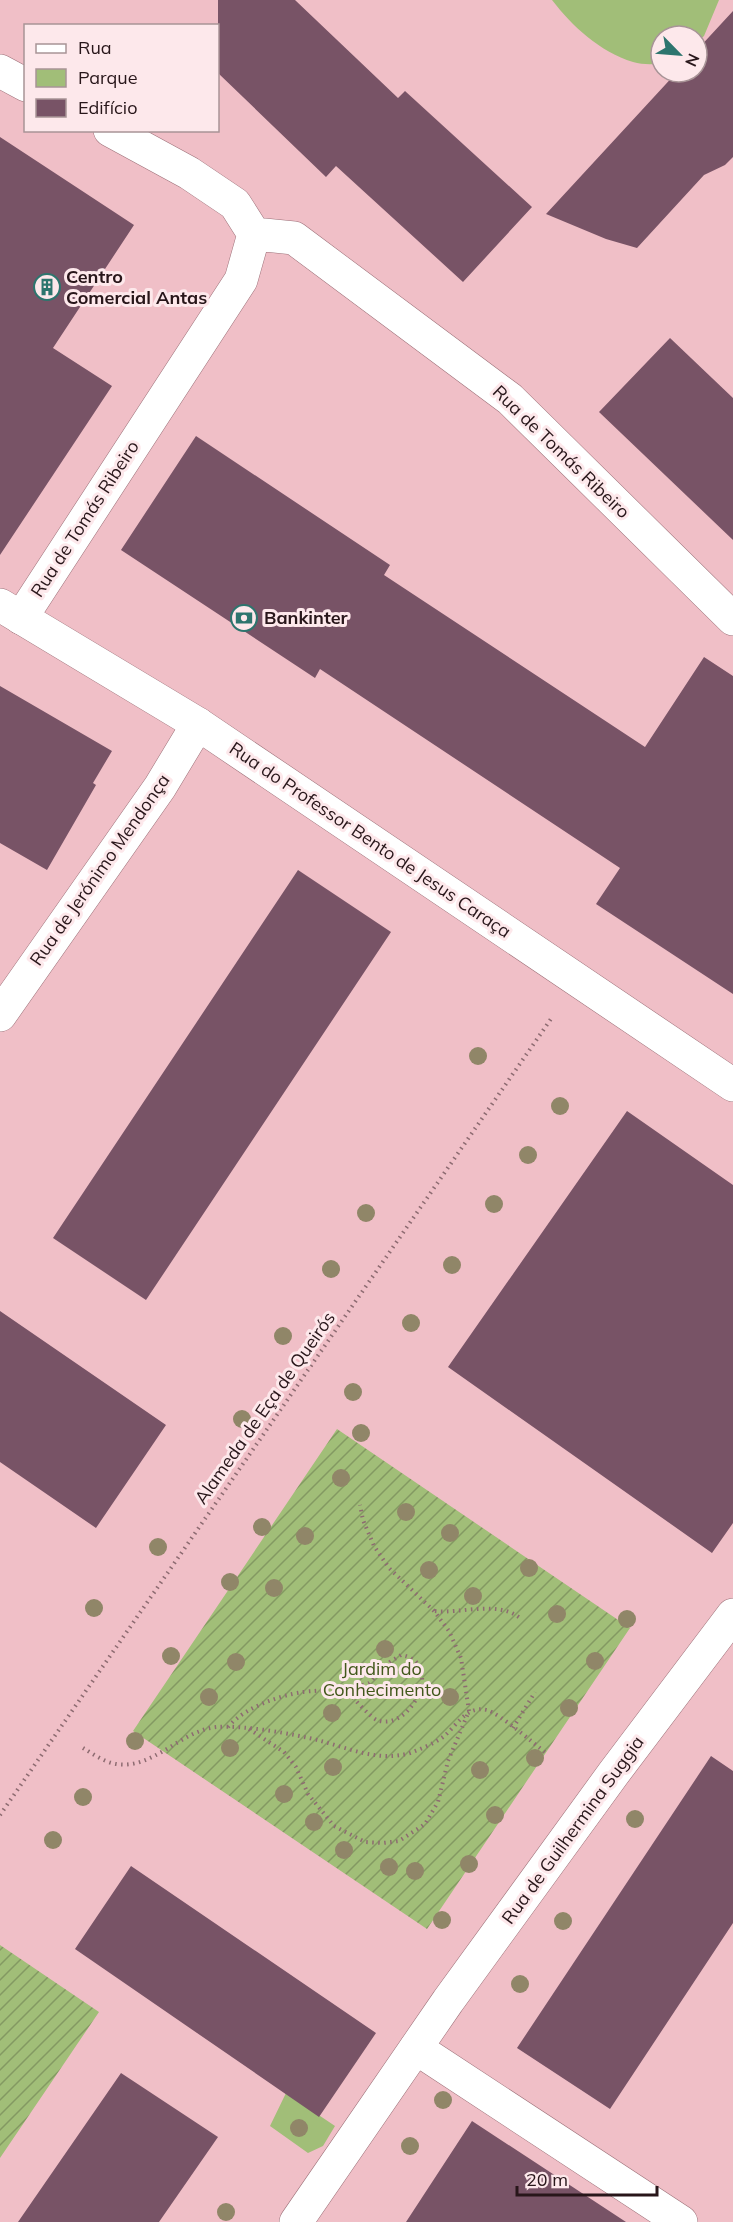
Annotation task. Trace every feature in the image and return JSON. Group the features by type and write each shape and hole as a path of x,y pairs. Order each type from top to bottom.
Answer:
{"street":[{"path":"0,71 24,84"},
{"path":"114,132 189,173 235,204 254,234"},
{"name":"Rua de Tomás Ribeiro","path":"10,611 241,280 254,234 294,238 510,399 733,619"},
{"name":"Rua do Professor Bento de Jesus Caraça","path":"10,611 198,724 733,1085"},
{"name":"Rua de Jerónimo Mendonça","path":"0,1015 160,787 198,724"},
{"name":"Rua de Guilhermina Suggia","path":"296,2222 416,2048 613,1774 728,1631"},
{"path":"416,2048 681,2222"}],"path":[{"name":"Alameda de Eça de Queirós","path":"0,1815 553,1016"},
{"path":"249,1730 284,1752 296,1767 308,1794 334,1826 365,1842 399,1841 425,1824 438,1802 448,1761 469,1712 461,1658 449,1631 434,1611 389,1568 374,1546 363,1520 360,1505"},
{"path":"434,1611 451,1613 502,1610 514,1613 520,1618"},
{"path":"228,1727 234,1720 264,1703 280,1698 315,1690 337,1692 369,1683 390,1662 401,1655 410,1656 418,1663 422,1675 421,1692 414,1704 403,1714 390,1721 378,1720 347,1690"},
{"path":"513,1728 536,1692"},
{"path":"83,1748 107,1761 127,1764 144,1761 192,1734 216,1727 228,1727 291,1734 361,1753 386,1757 425,1747 443,1737 469,1712 487,1710 504,1719 546,1753"}],"green space":[{"path":"552,0 719,0 709,24 649,24 649,64 636,63 609,52 568,19"},
{"name":"Jardim do Conhecimento","path":"337,1429 630,1628 427,1929 133,1731"},
{"path":"0,1945 99,2012 0,2158"},
{"path":"286,2093 335,2126 323,2146 308,2153 270,2126"}],"building":[{"path":"218,0 295,0 398,98 405,91 532,207 463,282 336,166 326,177 219,74"},
{"path":"733,11 733,157 725,165 704,175 637,248 606,239 546,214 666,84 709,84 709,37"},
{"name":"Centro Comercial Antas","path":"0,137 134,225 53,348 112,386 0,555"},
{"path":"670,338 733,398 733,540 599,412"},
{"path":"196,436 390,565 384,575 645,747 704,657 733,676 733,994 596,904 620,868 320,669 315,678 121,550"},
{"path":"0,686 112,751 93,783 96,785 47,870 0,843"},
{"path":"298,870 391,932 146,1300 53,1238"},
{"path":"627,1111 733,1185 733,1523 712,1553 448,1367"},
{"path":"0,1311 166,1425 96,1528 0,1462"},
{"path":"711,1756 733,1771 733,1923 610,2109 517,2048"},
{"path":"131,1866 376,2033 319,2117 75,1949"},
{"path":"121,2073 218,2137 159,2222 18,2222"},
{"path":"472,2121 626,2222 406,2222"}],"place":[{"name":"Centro Comercial Antas","path":"47,287"},
{"name":"Bankinter","path":"244,618"}]}
